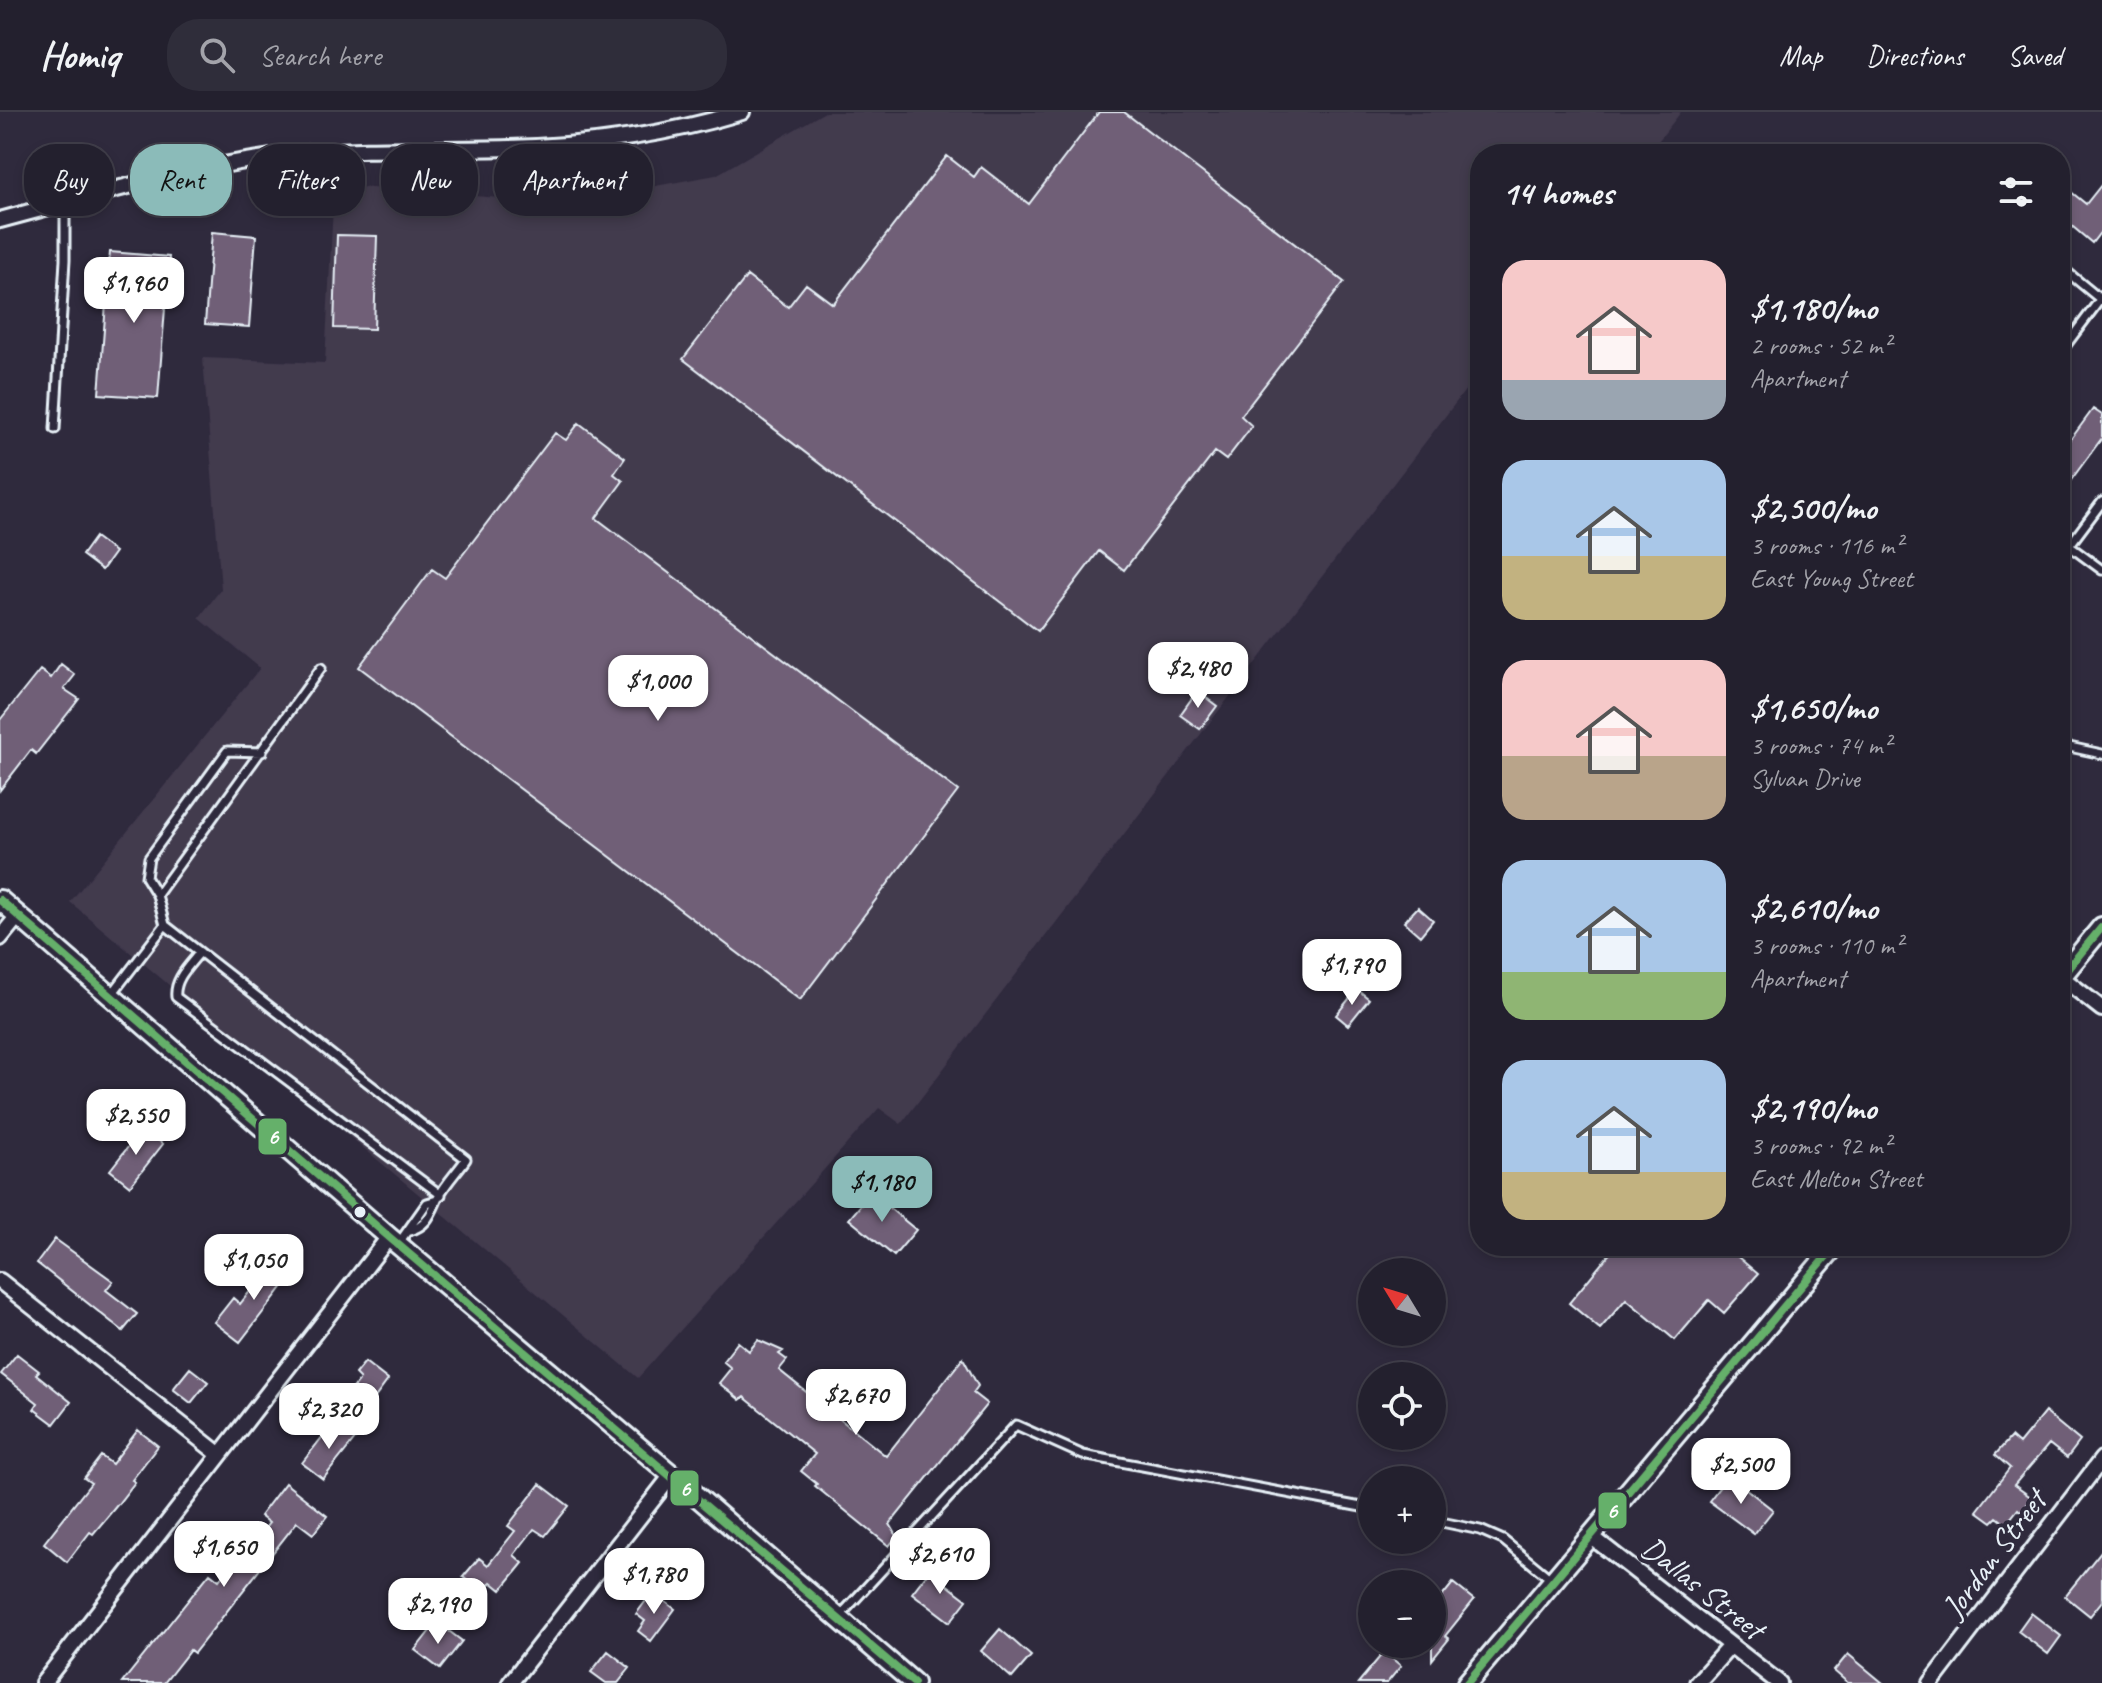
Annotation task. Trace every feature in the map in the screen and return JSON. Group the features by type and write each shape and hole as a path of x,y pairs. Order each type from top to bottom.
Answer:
{"street":[{"path":"114,191 263,158 328,152 590,143 678,130 742,112"},
{"path":"0,220 24,214"},
{"path":"0,900 398,1237 914,1683"},
{"path":"0,938 18,916"},
{"path":"2070,967 2102,927"},
{"path":"2070,985 2102,1009"},
{"path":"43,1683 220,1455 398,1237"},
{"path":"1467,1683 1827,1256"},
{"path":"0,1281 220,1455"},
{"name":"Jordan Street","path":"1931,1683 2100,1467"},
{"path":"510,1683 672,1475"},
{"name":"Dallas Street","path":"1592,1537 1779,1683"},
{"path":"1697,1683 1730,1646"}],"lane":[{"path":"55,429 65,216"},
{"path":"2070,274 2101,298 2070,340"},
{"path":"2070,545 2102,502"},
{"path":"2070,547 2102,570"},
{"path":"157,895 321,668"},
{"path":"2070,747 2102,754"},
{"path":"262,752 227,751 149,858 146,877 157,895 165,925 466,1159 439,1197 427,1203 398,1237"},
{"path":"110,996 165,925"},
{"path":"200,952 179,979 175,988 176,997 439,1197"},
{"path":"838,1618 1016,1425 1083,1455 1358,1506"},
{"path":"1446,1523 1480,1530 1503,1540 1554,1582"}],"shaded area":[{"path":"825,112 1681,112 1656,144 1470,144 1470,384 901,1124 879,1108 638,1378 70,902 260,668 199,618 221,589 203,358 325,363 332,216 365,216 365,187 381,189 381,216 478,216 478,196 494,197 494,216 653,216 653,186 716,175"}],"building":[{"path":"1099,112 1124,112 1344,282 1241,416 1252,426 1226,460 1215,452 1124,570 1099,551 1038,631 683,359 747,276 788,307 806,284 833,304 947,156 974,177 981,167 1029,204"},
{"path":"2102,184 2102,230 2092,243 2070,224 2070,191 2086,204"},
{"path":"212,232 256,236 249,327 205,324"},
{"path":"337,235 377,236 374,329 334,328"},
{"path":"110,252 169,257 158,398 99,394"},
{"path":"2093,409 2102,415 2102,438 2070,481 2070,440"},
{"path":"579,423 625,458 614,474 623,481 596,518 958,791 800,1000 359,667 432,569 445,578 555,433 566,440"},
{"path":"95,537 115,552 102,570 82,555"},
{"path":"61,664 75,675 64,689 79,699 36,754 31,750 0,790 0,720 40,670 51,678"},
{"path":"1197,691 1217,706 1200,729 1180,715"},
{"path":"1418,907 1433,920 1420,936 1404,922"},
{"path":"1357,989 1369,999 1348,1025 1336,1015"},
{"path":"143,1128 163,1144 130,1186 110,1170"},
{"path":"871,1193 916,1230 894,1256 849,1219"},
{"path":"55,1239 113,1281 106,1290 137,1314 123,1331 37,1263"},
{"path":"1608,1256 1737,1256 1758,1274 1724,1313 1709,1300 1675,1340 1626,1299 1600,1329 1569,1303"},
{"path":"276,1258 294,1272 240,1342 214,1322 233,1298 240,1304"},
{"path":"758,1340 783,1351 779,1354 787,1360 779,1370 886,1456 963,1358 978,1386 973,1393 987,1404 890,1524 897,1536 889,1546 801,1471 815,1454 744,1397 740,1400 719,1383 731,1368 723,1361 738,1342 749,1351"},
{"path":"17,1354 71,1402 54,1424 34,1409 38,1403 1,1374"},
{"path":"365,1362 388,1380 374,1399 366,1393 362,1399 351,1391 360,1379 355,1374"},
{"path":"190,1368 208,1382 191,1403 173,1389"},
{"path":"2045,1412 2080,1441 2067,1458 2049,1444 2014,1485 2032,1498 2006,1524 1997,1517 1992,1522 1977,1511 2010,1468 1995,1455 2011,1437 2019,1444"},
{"path":"334,1422 355,1439 323,1479 302,1463"},
{"path":"138,1430 158,1446 118,1504 93,1534 90,1532 67,1562 44,1543 91,1483 84,1478 101,1456 112,1464"},
{"path":"1725,1480 1738,1490 1741,1485 1773,1510 1754,1534 1709,1501"},
{"path":"285,1483 327,1516 313,1534 297,1522 194,1653 190,1650 164,1683 122,1683 210,1573 219,1580 244,1548 248,1551 269,1523 260,1516"},
{"path":"540,1484 569,1506 545,1536 534,1529 514,1555 523,1563 501,1590 491,1582 475,1602 464,1593 471,1584 463,1577 479,1558 488,1565 515,1531 508,1526"},
{"path":"2102,1550 2102,1601 2090,1616 2065,1596"},
{"path":"929,1571 967,1600 950,1622 912,1593"},
{"path":"1453,1583 1474,1600 1446,1635 1446,1592"},
{"path":"655,1594 675,1609 651,1641 638,1631 645,1621 636,1614"},
{"path":"2031,1613 2061,1636 2048,1654 2018,1631"},
{"path":"437,1622 462,1641 440,1669 415,1650"},
{"path":"1000,1629 1031,1656 1012,1678 981,1651"},
{"path":"608,1651 630,1668 618,1683 606,1683 591,1672"},
{"path":"1848,1654 1883,1683 1848,1683 1834,1671"},
{"path":"1379,1658 1391,1658 1401,1666 1387,1683 1358,1683"}],"transit line":[{"name":"6","path":"0,900 389,1237 914,1683"},
{"name":"6","path":"2070,966 2102,927"},
{"name":"6","path":"1467,1683 1827,1256"}]}
